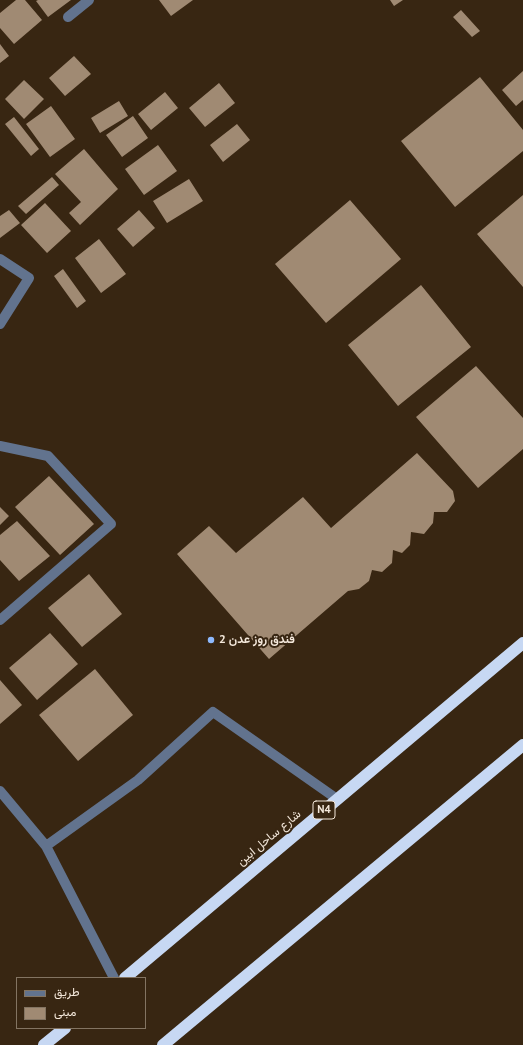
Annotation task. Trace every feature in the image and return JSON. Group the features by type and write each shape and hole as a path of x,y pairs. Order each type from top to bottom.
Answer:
{"highway":[{"name":"شارع ساحل ابين","path":"126,977 523,643"},
{"path":"163,1045 523,745"},
{"path":"44,1045 64,1029"}],"street":[{"path":"68,17 89,0"},
{"path":"0,259 30,278 0,324"},
{"path":"0,446 48,456 111,524 0,620"},
{"path":"46,846 138,780 213,712 337,799"},
{"path":"0,791 46,846 113,977"}],"building":[{"path":"16,0 25,0 42,20 14,44 0,28 0,13"},
{"path":"71,0 48,17 36,1"},
{"path":"159,0 193,0 171,16"},
{"path":"390,0 403,0 394,6"},
{"path":"461,10 480,31 472,37 453,17"},
{"path":"0,44 9,56 0,63"},
{"path":"74,56 91,74 65,96 49,78"},
{"path":"523,71 523,100 516,106 502,90"},
{"path":"480,77 523,130 523,151 455,207 401,141"},
{"path":"24,80 44,99 24,119 5,99"},
{"path":"219,83 235,103 205,127 189,108"},
{"path":"165,92 178,108 151,130 138,114"},
{"path":"119,101 128,116 100,133 91,118"},
{"path":"51,106 75,139 50,157 26,124"},
{"path":"133,116 148,138 122,157 106,135"},
{"path":"14,117 39,149 31,156 5,124"},
{"path":"237,124 250,140 223,162 210,145"},
{"path":"158,145 177,171 144,195 125,169"},
{"path":"84,149 118,189 80,225 69,213 81,202 55,174"},
{"path":"52,177 59,185 26,214 18,206"},
{"path":"189,179 203,201 167,223 153,201"},
{"path":"523,195 523,287 477,234"},
{"path":"350,200 401,259 326,323 275,264"},
{"path":"45,203 71,231 47,253 21,225"},
{"path":"9,210 20,223 0,238 0,216"},
{"path":"139,210 155,228 133,247 117,229"},
{"path":"99,239 126,274 101,293 75,258"},
{"path":"63,269 86,301 77,308 54,276"},
{"path":"421,285 471,347 398,406 348,345"},
{"path":"476,366 523,418 523,449 478,488 416,417"},
{"path":"417,453 453,491 455,501 447,512 434,512 433,523 424,534 411,532 410,545 402,553 393,550 392,563 382,572 372,570 369,581 359,589 348,591 269,659 177,554 209,526 236,553 303,497 331,528"},
{"path":"49,476 94,524 60,555 15,507"},
{"path":"0,507 9,516 0,525"},
{"path":"17,521 50,556 19,581 0,560 0,535"},
{"path":"89,574 122,614 82,647 48,608"},
{"path":"50,633 78,664 37,700 9,668"},
{"path":"95,669 133,715 78,761 39,715"},
{"path":"0,680 22,705 0,724"}],"place":[{"name":"فندق روز عدن 2","path":"211,640"}]}
